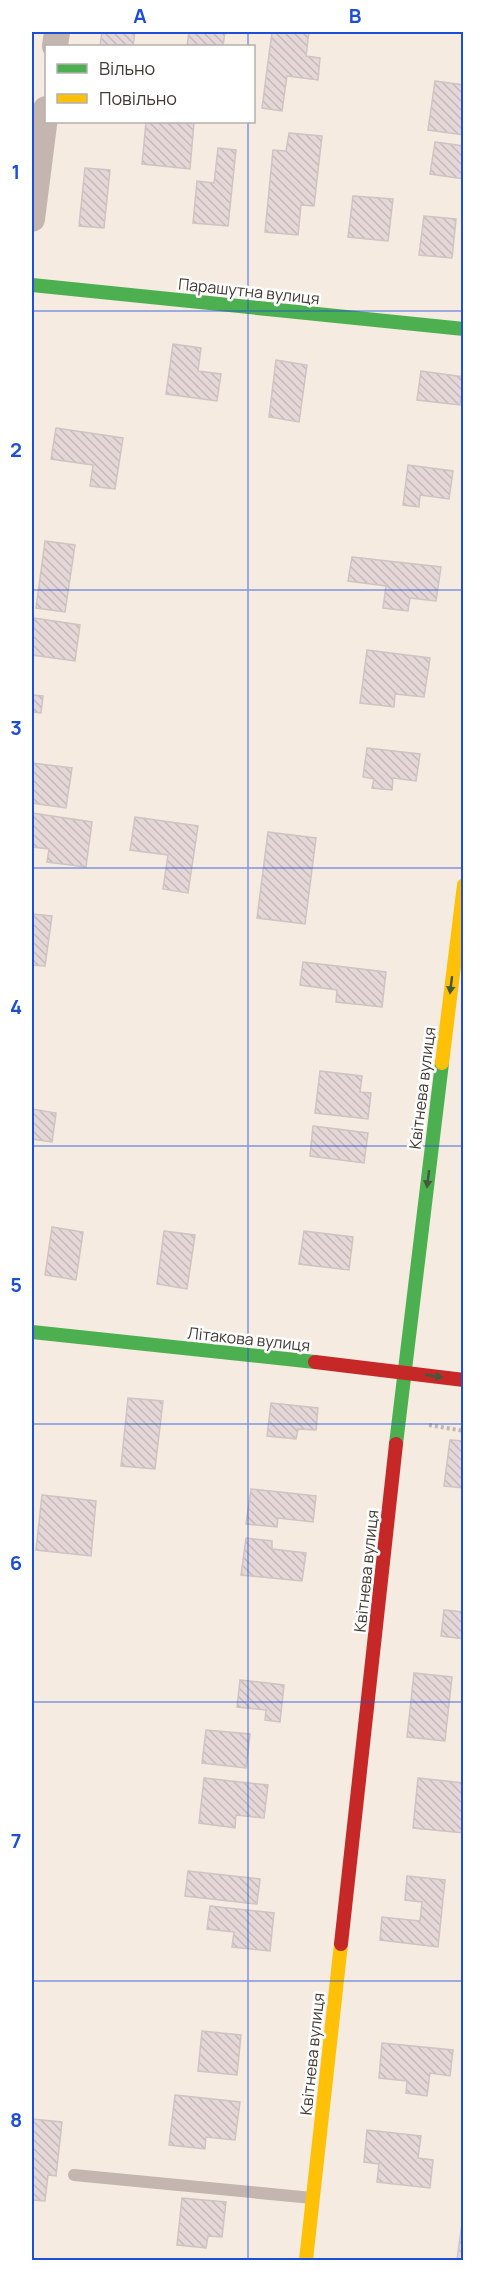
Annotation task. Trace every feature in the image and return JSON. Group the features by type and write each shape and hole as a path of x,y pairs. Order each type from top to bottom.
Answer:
{"street":[{"path":"32,219 45,117"},
{"name":"Парашутна вулиця","path":"32,285 464,329"},
{"name":"Квітнева вулиця","path":"306,2260 404,1372 464,885"},
{"name":"Літакова вулиця","path":"32,1332 464,1380"}],"lane":[{"path":"74,2175 313,2198"}],"building":[{"path":"102,32 135,32 133,45 100,45"},
{"path":"189,32 225,32 223,45 187,45"},
{"path":"272,32 309,32 306,56 320,58 318,80 287,76 282,111 262,108"},
{"path":"435,81 464,85 464,135 428,130"},
{"path":"146,123 194,123 190,169 142,164"},
{"path":"289,133 322,136 314,206 301,205 298,235 265,232 273,150 286,151"},
{"path":"435,142 464,146 464,179 430,174"},
{"path":"218,148 236,150 228,226 193,223 197,181 214,183"},
{"path":"85,168 110,170 104,228 79,226"},
{"path":"353,196 393,199 388,241 348,237"},
{"path":"424,216 456,219 452,258 419,255"},
{"path":"173,344 201,348 198,371 221,374 217,401 166,394"},
{"path":"276,360 307,365 299,422 269,417"},
{"path":"421,371 464,377 460,405 417,400"},
{"path":"56,428 123,438 115,489 90,486 93,465 51,459"},
{"path":"408,465 453,471 449,499 420,495 419,507 403,505"},
{"path":"45,541 75,545 65,612 36,608"},
{"path":"352,557 441,567 436,601 410,598 408,611 383,608 386,586 348,581"},
{"path":"34,618 80,625 75,661 32,655"},
{"path":"367,650 430,658 424,697 395,694 394,707 360,703"},
{"path":"32,695 43,696 41,713 32,712"},
{"path":"367,748 420,754 416,781 393,778 392,790 372,788 374,779 363,777"},
{"path":"32,763 72,768 66,808 32,803"},
{"path":"32,813 92,822 86,867 47,862 49,849 32,847"},
{"path":"135,817 198,826 188,893 163,889 168,855 130,850"},
{"path":"268,832 316,838 305,924 257,918"},
{"path":"32,914 52,916 45,966 32,965"},
{"path":"303,962 386,972 382,1007 336,1002 337,990 300,985"},
{"path":"320,1071 362,1076 360,1092 371,1093 368,1119 315,1113"},
{"path":"32,1109 56,1113 52,1142 32,1139"},
{"path":"313,1126 368,1133 364,1163 310,1156"},
{"path":"52,1227 83,1232 76,1280 45,1275"},
{"path":"164,1231 195,1235 187,1289 157,1284"},
{"path":"304,1231 353,1237 349,1270 299,1264"},
{"path":"128,1398 163,1401 155,1469 121,1466"},
{"path":"271,1403 318,1408 316,1430 298,1429 296,1439 267,1436"},
{"path":"450,1440 464,1441 464,1488 444,1486"},
{"path":"251,1489 316,1496 313,1522 278,1518 277,1527 246,1524"},
{"path":"42,1495 96,1501 91,1556 36,1550"},
{"path":"246,1538 272,1541 272,1549 306,1553 302,1581 241,1575"},
{"path":"444,1610 464,1612 464,1639 441,1636"},
{"path":"414,1673 452,1677 445,1741 407,1737"},
{"path":"240,1680 284,1685 280,1722 265,1720 266,1710 237,1707"},
{"path":"206,1730 250,1734 246,1768 202,1763"},
{"path":"204,1778 268,1785 264,1818 236,1815 235,1828 199,1823"},
{"path":"418,1778 464,1783 464,1833 413,1828"},
{"path":"188,1871 260,1879 257,1904 185,1896"},
{"path":"407,1876 445,1880 438,1947 380,1940 382,1917 420,1921 422,1902 405,1900"},
{"path":"210,1906 274,1913 270,1951 232,1947 234,1932 207,1929"},
{"path":"202,2031 241,2035 237,2075 198,2071"},
{"path":"382,2043 453,2050 450,2076 430,2073 427,2096 406,2093 407,2081 379,2078"},
{"path":"175,2095 240,2102 235,2140 206,2137 205,2149 169,2145"},
{"path":"32,2119 62,2122 56,2176 48,2175 45,2201 32,2200"},
{"path":"367,2130 421,2136 418,2158 433,2160 430,2188 377,2182 379,2164 364,2162"},
{"path":"182,2198 226,2202 222,2237 208,2236 206,2248 177,2245"},
{"path":"462,2223 464,2223 464,2260 457,2260"}],"traffic: fast":[{"path":"32,285 464,329"},
{"path":"396,1444 442,1063"},
{"path":"32,1332 315,1362"}],"traffic: slow":[{"path":"442,1063 464,885"},
{"path":"306,2260 341,1944"}],"traffic: jam":[{"path":"315,1362 464,1380"},
{"path":"341,1944 396,1444"}]}
